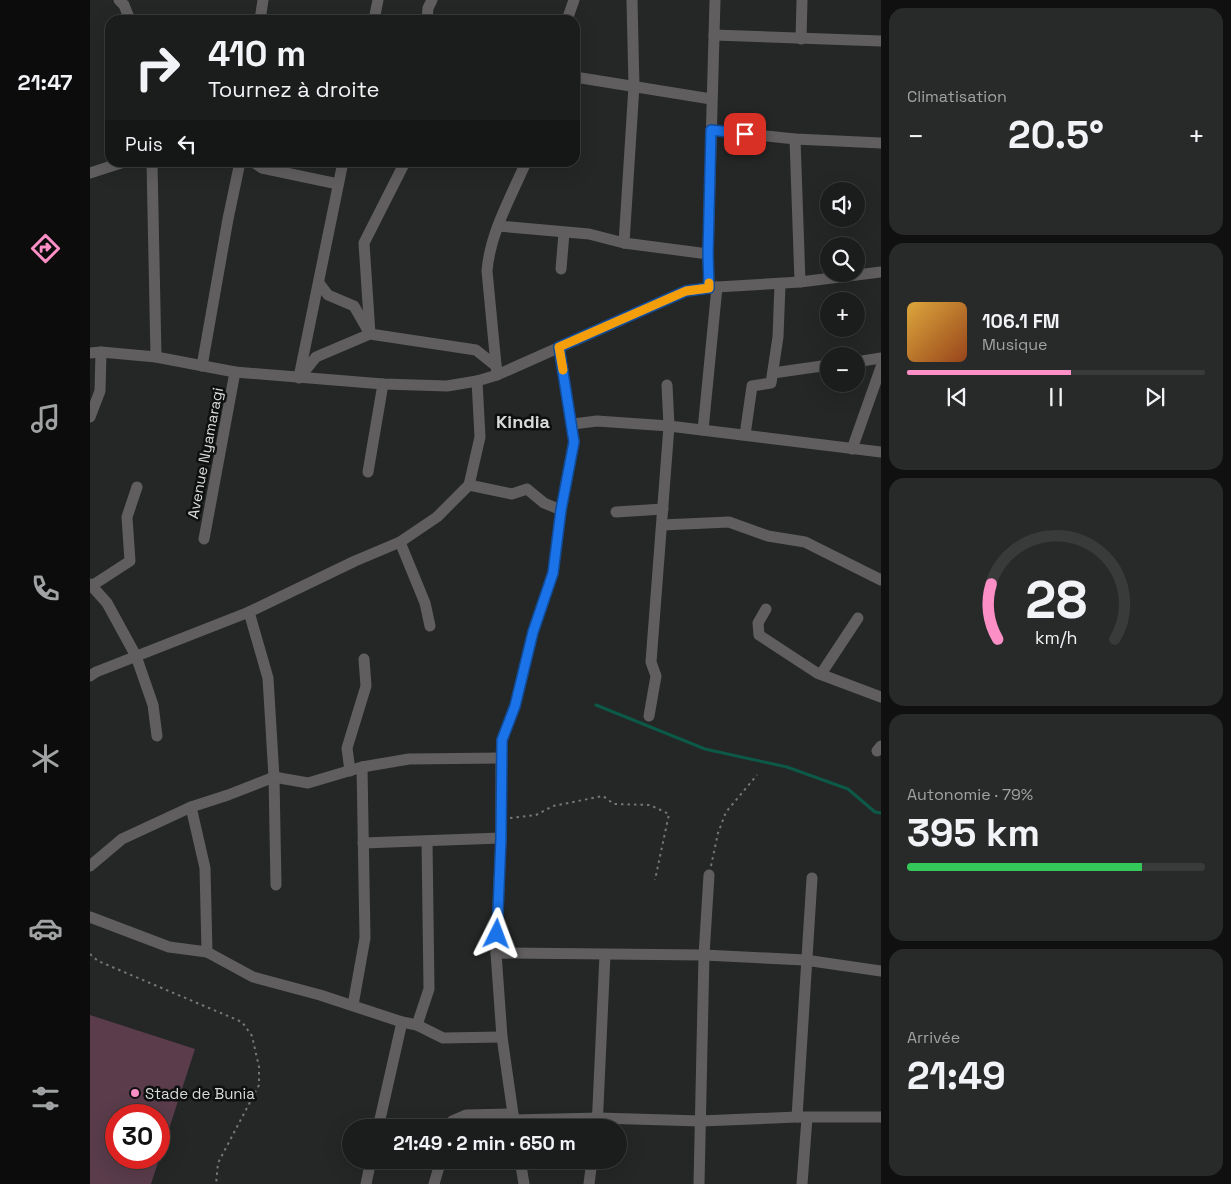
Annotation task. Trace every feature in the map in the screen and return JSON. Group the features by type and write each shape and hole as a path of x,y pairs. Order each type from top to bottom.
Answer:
{"street":[{"path":"119,0 124,5 128,15"},
{"path":"261,15 263,0"},
{"path":"375,15 378,0"},
{"path":"427,15 432,0"},
{"path":"569,15 574,0"},
{"path":"624,243 634,86 632,0"},
{"path":"703,430 713,287 708,254 715,0"},
{"path":"801,39 802,0"},
{"path":"714,36 881,41"},
{"path":"580,78 711,99"},
{"path":"711,130 795,139 881,143"},
{"path":"795,139 800,282"},
{"path":"90,173 109,167"},
{"path":"152,167 156,357"},
{"path":"202,366 239,167"},
{"path":"260,167 338,184"},
{"path":"298,378 342,167"},
{"path":"370,334 364,243 402,167"},
{"path":"496,371 487,272 488,258 498,226 524,167"},
{"path":"498,226 589,234 624,243 708,254"},
{"path":"561,269 564,232"},
{"path":"90,418 100,391 96,352 156,357 236,372 383,384 447,386 477,381 496,371 559,347 686,291 713,287 780,284 881,272"},
{"path":"319,283 328,295 354,306 370,334"},
{"path":"745,435 752,386 771,383 778,337 780,284"},
{"path":"298,378 316,357 370,334 476,350 496,371"},
{"path":"514,1119 502,1037 496,953 501,838 502,740 515,706 533,632 553,573 561,510 574,442 573,424 559,347"},
{"path":"865,361 881,358"},
{"path":"773,373 820,366"},
{"path":"852,449 881,367"},
{"name":"Avenue Nyamaragi","path":"204,539 236,372"},
{"path":"90,676 249,612 355,561 400,542 437,517 470,485 480,437 477,381"},
{"path":"368,472 383,384"},
{"path":"649,716 656,676 650,662 669,426 667,385"},
{"path":"573,424 597,421 669,426 881,452"},
{"path":"470,485 512,494 527,489 544,503 561,510"},
{"path":"137,487 126,517 130,561 91,585 107,603 136,656 153,705 157,736"},
{"path":"616,512 663,509"},
{"path":"662,525 729,522 768,536 805,542 881,580"},
{"path":"400,542 425,603 430,626"},
{"path":"766,608 758,624 759,635 821,674 881,697"},
{"path":"249,612 268,678 274,777 276,885"},
{"path":"821,674 858,618"},
{"path":"350,771 347,748 366,686 364,659"},
{"path":"90,866 122,839 191,806 228,795 274,777 308,783 362,767 409,759 501,758"},
{"path":"354,1005 366,938 362,767"},
{"path":"191,806 205,868 207,952"},
{"path":"363,843 501,838"},
{"path":"417,1025 429,989 427,841"},
{"path":"699,1184 704,955 709,875"},
{"path":"802,1184 806,960 812,878"},
{"path":"90,916 169,947 207,952 253,977 417,1025 443,1038 502,1037"},
{"path":"496,953 704,955 806,960 881,971"},
{"path":"598,1119 605,955"},
{"path":"380,1119 402,1022"},
{"path":"456,1119 466,1114 506,1119"},
{"path":"627,1122 881,1117"},
{"path":"366,1184 369,1169"},
{"path":"434,1184 438,1169"},
{"path":"522,1169 524,1184"},
{"path":"589,1184 591,1169"}],"path":[{"path":"709,875 718,833 726,812 757,775"},
{"path":"501,818 536,815 553,806 604,796 614,804 650,805 669,814 654,880"},
{"path":"90,954 98,962 242,1022 252,1036 258,1067 259,1085 218,1163 216,1184"}],"shaded area":[{"name":"Stade de Bunia","path":"90,1015 195,1049 170,1126 170,1104 105,1104 105,1169 156,1169 151,1184 90,1184"}],"waterway":[{"path":"596,705 705,749 787,767 848,789 875,812 881,813"}],"slow traffic":[{"path":"563,370 559,347 686,291 709,288 709,283"}],"place":[{"name":"Stade de Bunia","path":"135,1093"}],"district":[{"name":"Kindia","path":"523,421"}],"route":[{"path":"497,934 501,838 502,740 515,706 533,632 553,573 561,510 574,442 573,424 559,347 686,291 709,288 711,130 745,134"}]}
